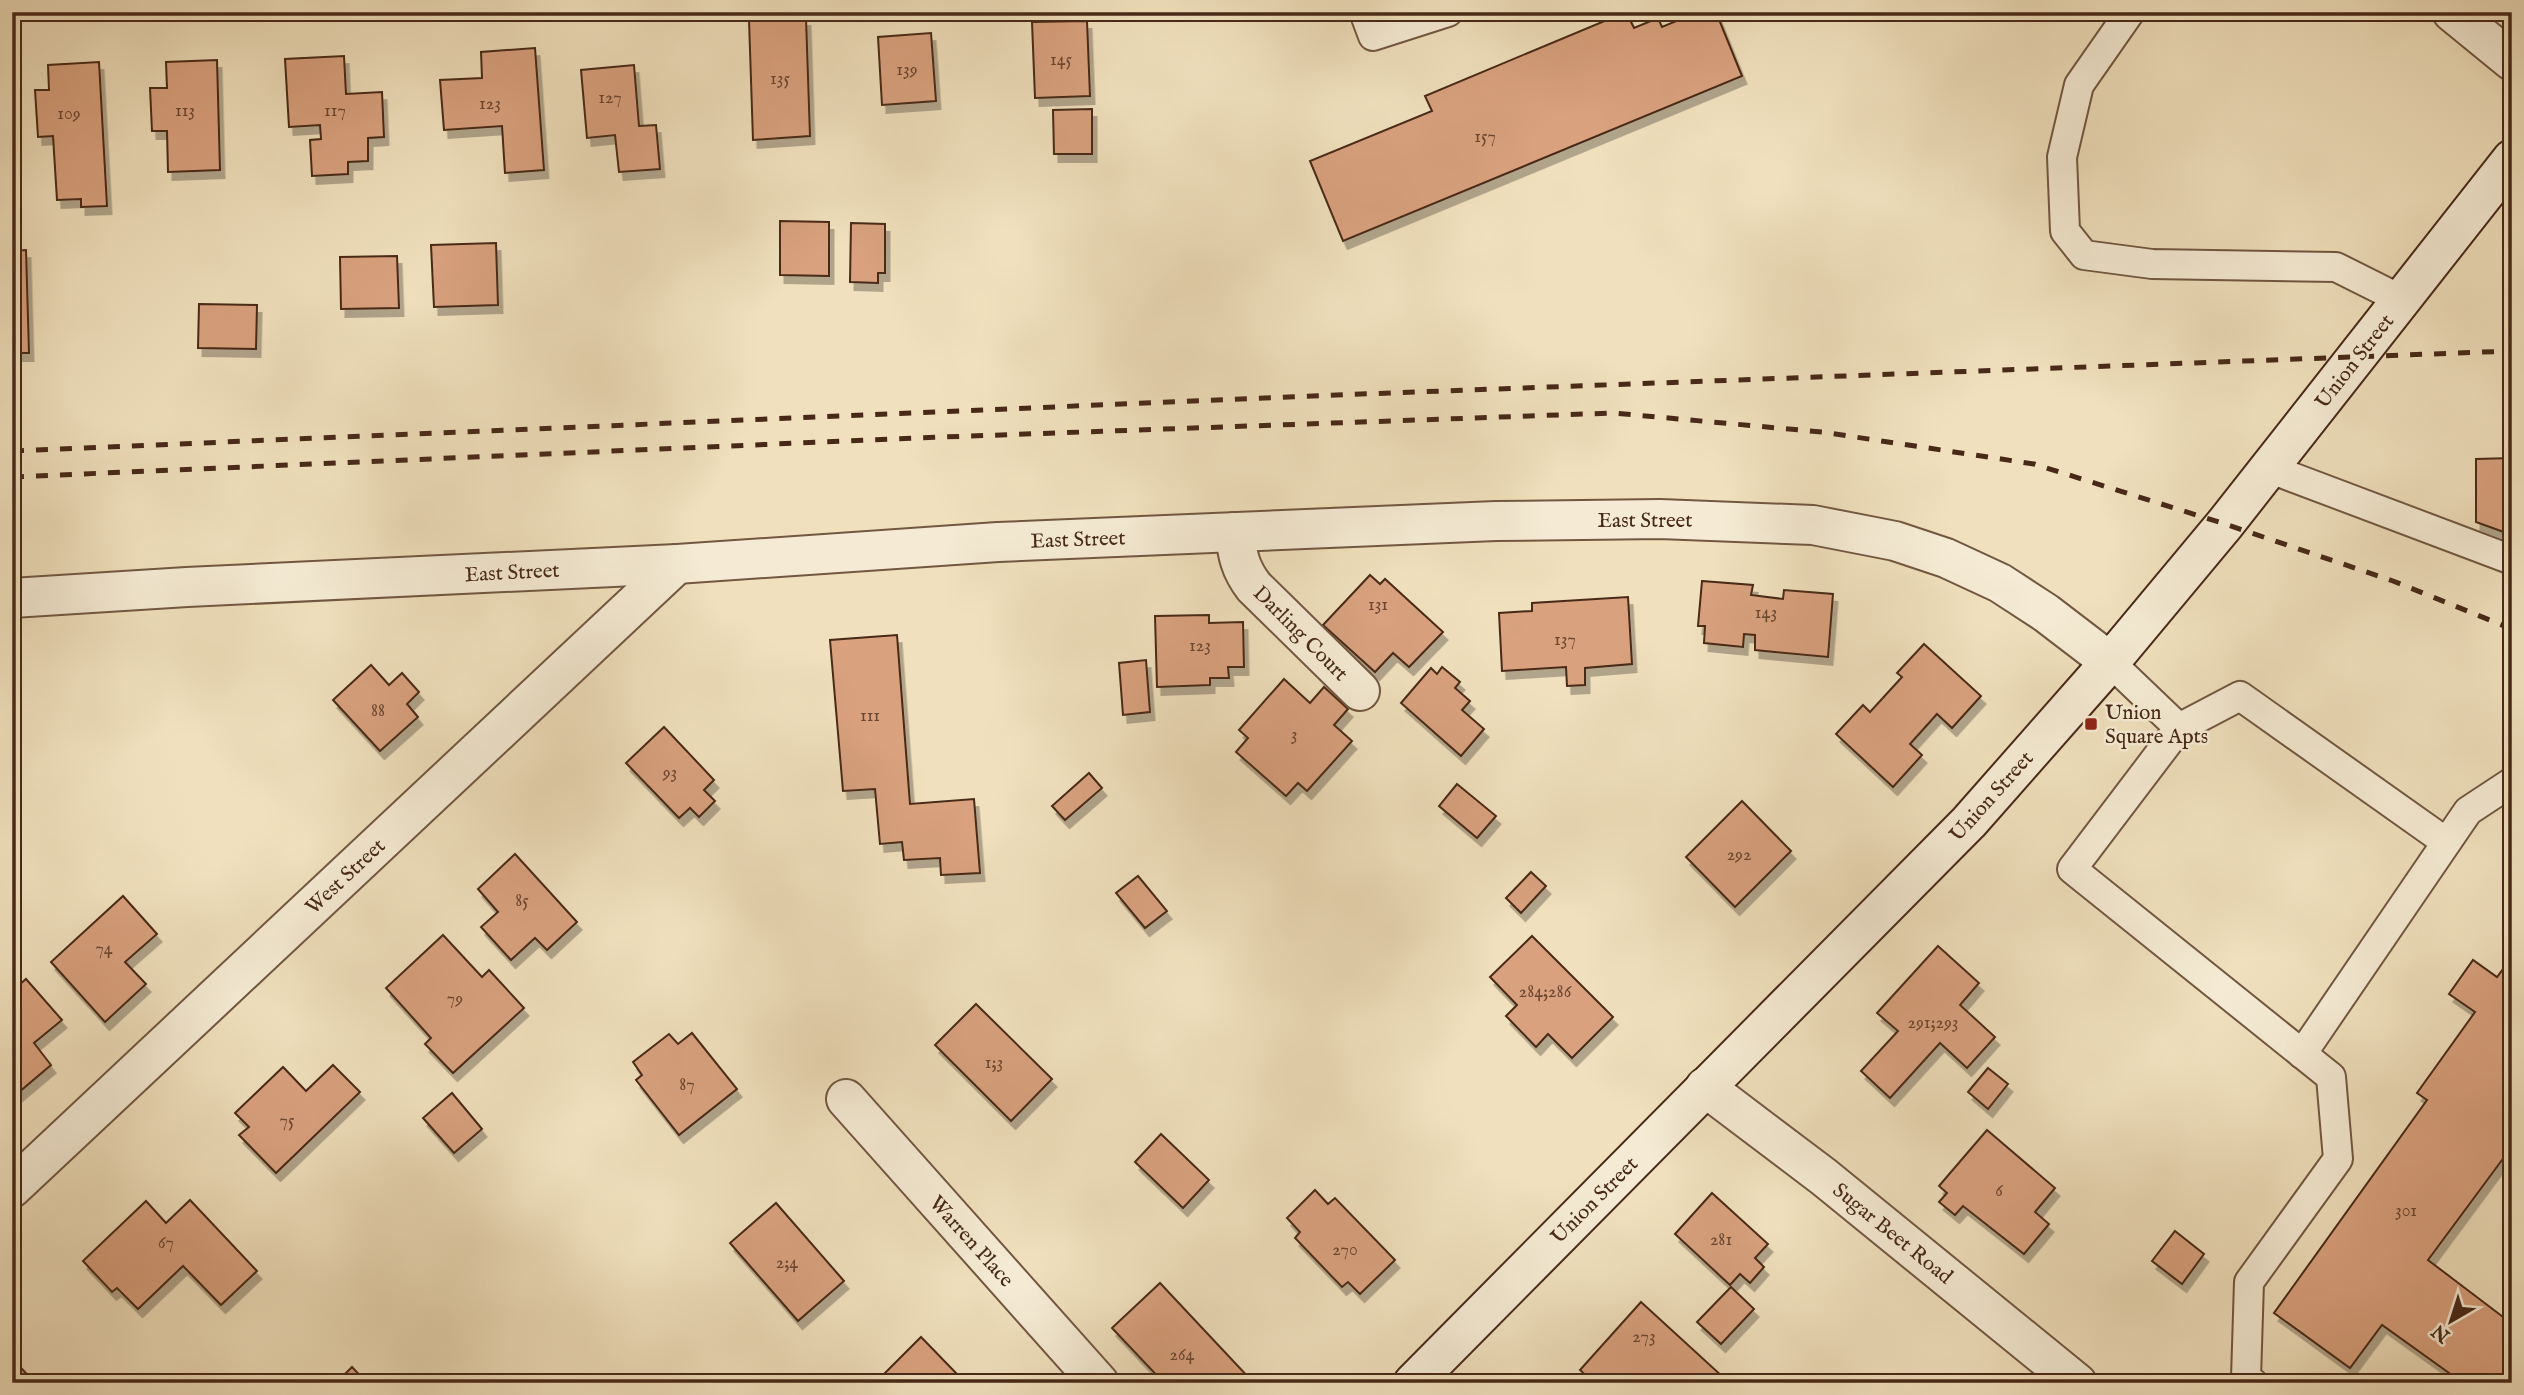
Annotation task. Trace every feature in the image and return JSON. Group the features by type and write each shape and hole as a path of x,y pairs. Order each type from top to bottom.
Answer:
{"street":[{"path":"2452,12 2512,61"},
{"name":"Union Street","path":"1413,1383 1969,822 2110,662 2268,468 2512,159"},
{"name":"East Street","path":"12,598 677,564 998,542 1496,521 1660,519 1813,525 1895,541 1957,563 2000,583 2046,613 2110,662"},
{"name":"Darling Court","path":"1234,532 1237,558 1243,573 1254,587 1360,691"},
{"name":"West Street","path":"12,1188 677,564"},
{"name":"Sugar Beet Road","path":"1705,1087 1824,1177 2077,1383"},
{"name":"Warren Place","path":"846,1099 1099,1383"}],"lane":[{"path":"1364,12 1373,36 1448,12"},
{"path":"2130,12 2079,85 2062,157 2065,231 2084,255 2152,264 2336,267 2402,300"},
{"path":"2268,468 2512,560"},
{"path":"2110,662 2179,728"},
{"path":"2253,1383 2246,1378 2249,1282 2338,1159 2331,1077 2072,869 2179,728 2240,696 2446,842"},
{"path":"2302,1054 2468,811 2512,782"}],"building":[{"path":"1626,12 1634,28 1658,18 1662,27 1698,12 1716,12 1742,76 1343,241 1310,161 1432,111 1425,96"},
{"path":"806,18 810,136 753,140 749,20"},
{"path":"1087,21 1090,96 1035,98 1032,22"},
{"path":"931,33 936,101 882,105 878,37"},
{"path":"535,48 544,170 505,173 502,126 444,130 440,80 482,78 481,52"},
{"path":"344,56 346,94 382,92 384,137 368,138 368,161 348,162 348,174 312,176 310,140 321,139 320,125 289,127 285,59"},
{"path":"217,60 220,170 168,172 167,131 152,131 150,88 167,88 166,62"},
{"path":"99,62 107,206 81,207 81,199 57,200 53,136 38,137 35,90 49,90 48,65"},
{"path":"634,65 639,126 656,125 660,169 619,172 615,135 587,138 581,70"},
{"path":"1092,109 1092,154 1054,154 1053,110"},
{"path":"780,221 829,222 829,276 780,275"},
{"path":"851,223 885,224 885,273 878,273 878,283 850,282"},
{"path":"496,243 498,305 434,307 431,245"},
{"path":"26,250 29,353 12,353 12,251"},
{"path":"397,256 399,308 341,309 340,257"},
{"path":"199,304 257,305 256,349 198,348"},
{"path":"2512,458 2512,535 2476,522 2476,459"},
{"path":"1370,575 1380,584 1385,579 1443,632 1409,667 1393,653 1375,672 1323,625"},
{"path":"1702,581 1753,585 1751,595 1783,599 1784,590 1833,594 1828,657 1755,650 1755,635 1744,634 1743,647 1704,643 1705,626 1698,626"},
{"path":"1628,597 1632,664 1585,668 1585,685 1567,686 1566,667 1502,671 1499,613 1532,611 1532,603"},
{"path":"1209,615 1209,623 1243,622 1244,667 1228,667 1229,678 1210,678 1210,685 1157,687 1155,616"},
{"path":"897,635 910,804 974,799 980,873 941,875 940,858 904,860 902,842 880,844 875,789 843,791 830,640"},
{"path":"1924,644 1981,696 1952,728 1937,714 1910,744 1922,755 1893,787 1836,734 1863,705 1870,712 1902,677 1897,673"},
{"path":"1146,660 1150,712 1123,715 1119,663"},
{"path":"371,665 389,685 402,673 419,692 407,704 418,717 380,751 333,700"},
{"path":"1442,667 1460,682 1455,688 1470,701 1462,710 1484,729 1461,756 1401,703 1431,668 1437,674"},
{"path":"1284,679 1310,703 1324,687 1348,709 1334,725 1352,741 1307,791 1298,783 1286,796 1236,752 1248,738 1239,730"},
{"path":"664,727 714,780 704,790 715,801 699,817 690,808 679,818 626,763"},
{"path":"1089,773 1102,788 1065,820 1052,806"},
{"path":"1457,784 1496,816 1477,838 1439,806"},
{"path":"1742,801 1791,851 1735,907 1686,857"},
{"path":"515,854 577,922 547,950 535,938 511,960 481,927 498,912 478,889"},
{"path":"1531,872 1546,886 1521,913 1506,898"},
{"path":"1138,876 1167,911 1145,928 1116,893"},
{"path":"123,896 157,934 125,962 146,984 105,1022 51,962"},
{"path":"443,935 482,977 489,970 524,1008 453,1073 425,1044 431,1038 386,988"},
{"path":"1532,936 1613,1017 1572,1058 1548,1034 1536,1047 1506,1016 1517,1005 1490,977"},
{"path":"1938,946 1979,983 1960,1005 1995,1037 1967,1068 1940,1043 1890,1098 1861,1071 1898,1031 1877,1013"},
{"path":"2512,957 2512,1160 2505,1156 2428,1260 2507,1320 2512,1314 2512,1383 2463,1383 2382,1325 2350,1368 2274,1313 2427,1100 2417,1093 2475,1012 2449,994 2473,960 2497,977"},
{"path":"26,979 62,1020 34,1043 51,1065 12,1098 12,991"},
{"path":"976,1004 1052,1079 1011,1121 935,1045"},
{"path":"692,1033 737,1089 679,1135 636,1080 642,1075 633,1062 669,1034 678,1044"},
{"path":"333,1065 360,1092 276,1173 239,1135 249,1127 235,1113 283,1067 306,1091"},
{"path":"1988,1068 2008,1084 1988,1109 1968,1092"},
{"path":"452,1093 482,1129 454,1153 423,1118"},
{"path":"1987,1130 2055,1188 2035,1212 2049,1224 2024,1254 1963,1206 1955,1215 1939,1202 1947,1193 1939,1186"},
{"path":"1161,1134 1209,1180 1183,1208 1135,1162"},
{"path":"1315,1190 1328,1204 1335,1198 1395,1260 1360,1294 1348,1282 1342,1287 1295,1238 1300,1232 1287,1218"},
{"path":"1712,1193 1768,1244 1755,1258 1764,1267 1750,1283 1740,1274 1730,1285 1675,1234"},
{"path":"190,1200 257,1271 221,1305 183,1266 138,1309 117,1288 112,1292 83,1261 146,1201 166,1223"},
{"path":"776,1203 844,1281 798,1321 730,1243"},
{"path":"2175,1231 2204,1254 2182,1284 2152,1261"},
{"path":"1160,1283 1251,1380 1248,1383 1164,1383 1112,1328"},
{"path":"1731,1287 1754,1309 1721,1344 1697,1322"},
{"path":"1641,1302 1723,1377 1718,1383 1594,1383 1580,1370"},
{"path":"921,1337 956,1373 946,1383 893,1383 884,1374"},
{"path":"12,1358 35,1383 12,1383"},
{"path":"352,1367 367,1383 336,1383"}],"railway":[{"path":"12,451 1336,395 2512,351"},
{"path":"12,477 915,438 1613,413 1822,432 2034,464 2225,524 2393,581 2512,629"}],"place":[{"name":"Union Square Apts","path":"2091,724"}]}
